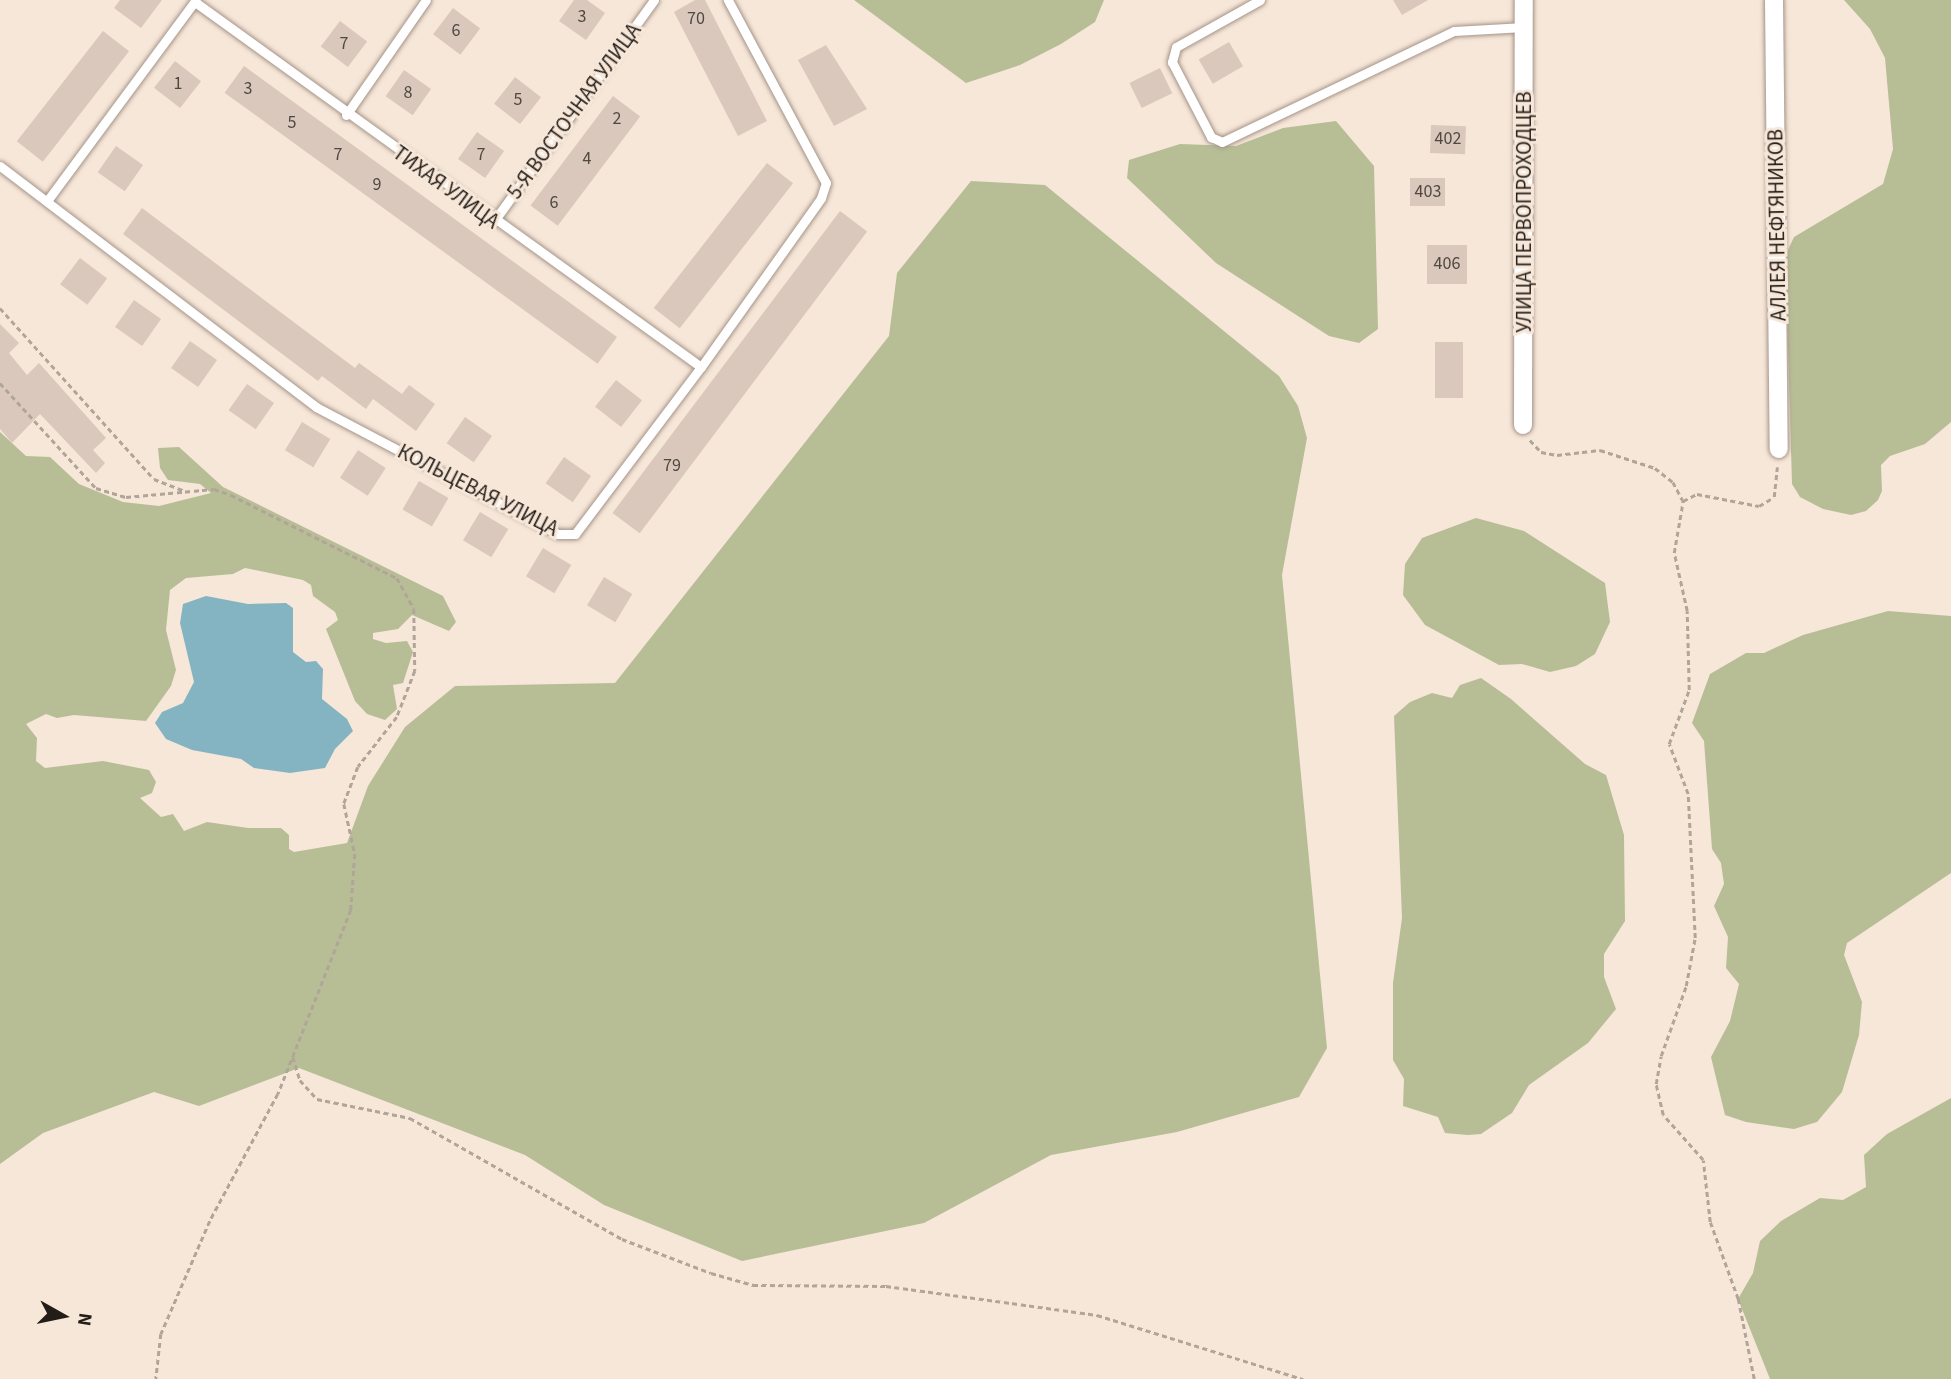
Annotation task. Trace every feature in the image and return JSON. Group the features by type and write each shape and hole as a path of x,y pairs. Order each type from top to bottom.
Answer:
{"street":[{"name":"УЛИЦА ПЕРВОПРОХОДЦЕВ","path":"1523,425 1524,0"},
{"name":"АЛЛЕЯ НЕФТЯНИКОВ","path":"1774,0 1779,449"}],"lane":[{"path":"346,115 426,0"},
{"name":"5-Я ВОСТОЧНАЯ УЛИЦА","path":"494,221 654,0"},
{"name":"КОЛЬЦЕВАЯ УЛИЦА","path":"0,166 316,407 558,534 575,534 587,522 701,367 821,198 826,183 728,0"},
{"path":"1260,0 1176,47 1172,62 1211,137 1222,142 1454,32 1524,27"},
{"path":"47,201 196,1"},
{"name":"ТИХАЯ УЛИЦА","path":"196,1 346,115 701,367"}],"path":[{"path":"0,308 154,479 188,492"},
{"path":"0,383 96,488 126,497 214,489 231,495 397,578 414,609 415,671 397,717 358,767 344,804 355,854 351,910 278,1094 210,1222 161,1334 156,1379"},
{"path":"1523,425 1541,452 1557,455 1601,450 1655,468 1673,482 1683,501 1674,553 1687,611 1689,690 1670,744 1688,794 1695,938 1686,986 1661,1056 1656,1084 1663,1115 1703,1160 1710,1222 1738,1299 1754,1379"},
{"path":"1683,501 1697,494 1759,506 1774,497 1779,449"},
{"path":"293,1057 300,1080 317,1100 410,1118 622,1239 711,1273 753,1285 886,1286 1097,1315 1303,1379"}],"green space":[{"path":"854,0 1104,0 1095,22 1061,44 1020,65 966,83"},
{"path":"1844,0 1951,0 1951,422 1925,444 1890,456 1881,465 1882,491 1878,500 1866,511 1851,515 1823,509 1800,497 1792,484 1787,314 1787,252 1794,237 1883,184 1893,149 1885,58 1870,29"},
{"path":"1336,121 1374,166 1378,329 1359,343 1329,336 1216,263 1127,178 1129,160 1180,144 1236,146 1283,128"},
{"path":"971,181 1045,185 1279,376 1298,406 1307,438 1282,575 1327,1048 1299,1097 1177,1132 1051,1155 924,1223 742,1261 604,1205 525,1155 299,1068 199,1106 154,1092 43,1133 0,1164 0,432 26,456 50,457 79,484 123,502 159,506 211,493 200,484 168,480 160,468 158,448 179,447 223,487 443,596 456,622 449,631 412,615 398,629 373,633 373,639 386,643 407,641 413,652 403,683 393,685 397,709 385,720 367,714 355,701 326,629 338,620 335,612 313,596 311,585 303,580 245,568 233,574 186,578 170,590 166,630 176,670 171,686 146,721 74,715 57,718 46,714 26,724 37,738 36,761 45,768 103,761 149,770 156,782 152,793 140,798 161,817 173,814 184,831 207,822 248,828 281,828 289,835 289,849 294,852 347,843 368,786 405,727 455,686 615,683 889,336 897,273"},
{"path":"1476,518 1524,531 1605,583 1610,622 1595,654 1576,666 1550,672 1522,664 1499,665 1425,625 1403,595 1405,564 1422,538"},
{"path":"1888,611 1951,616 1951,873 1847,943 1844,955 1862,1002 1859,1035 1842,1092 1817,1122 1794,1129 1746,1122 1725,1115 1711,1057 1730,1021 1739,984 1726,968 1728,937 1714,906 1724,884 1721,863 1712,849 1704,741 1692,723 1710,674 1746,653 1764,653 1803,635"},
{"path":"1481,678 1511,699 1585,764 1606,775 1624,835 1625,921 1604,954 1604,977 1616,1009 1588,1043 1529,1085 1512,1113 1481,1134 1468,1135 1445,1133 1438,1117 1403,1106 1404,1079 1393,1060 1393,983 1402,918 1394,716 1410,702 1432,693 1452,698 1460,685"},
{"path":"1951,1098 1951,1379 1770,1379 1738,1299 1753,1273 1760,1241 1781,1221 1820,1198 1843,1200 1866,1187 1864,1155 1887,1134"}],"water":[{"path":"206,596 248,604 286,603 293,608 293,652 306,662 316,661 323,669 322,699 347,719 353,731 335,749 325,768 290,773 254,768 241,759 192,750 166,739 155,723 162,712 183,703 194,682 180,623 183,604"}],"building":[{"path":"120,0 162,0 141,28 114,8"},
{"path":"574,0 587,0 605,13 586,40 559,21"},
{"path":"695,0 705,0 767,121 738,136 674,12"},
{"path":"1393,0 1428,0 1402,15"},
{"path":"453,8 480,28 460,55 433,34"},
{"path":"340,21 367,41 348,67 321,47"},
{"path":"103,31 129,51 43,162 17,141"},
{"path":"1229,42 1243,66 1213,84 1199,60"},
{"path":"826,45 867,109 834,126 798,60"},
{"path":"175,61 201,81 180,108 154,88"},
{"path":"244,66 617,337 598,364 225,93"},
{"path":"1160,68 1172,93 1142,108 1129,83"},
{"path":"404,70 431,89 413,115 386,96"},
{"path":"515,77 541,97 520,124 494,104"},
{"path":"613,96 640,116 558,226 531,205"},
{"path":"1431,125 1466,126 1465,154 1430,153"},
{"path":"477,132 504,151 485,178 458,159"},
{"path":"116,146 143,165 125,191 98,172"},
{"path":"767,163 793,183 680,328 654,308"},
{"path":"1410,178 1445,178 1445,206 1410,206"},
{"path":"142,208 355,368 359,363 402,394 409,385 435,404 416,431 373,399 366,409 322,376 318,381 123,234"},
{"path":"840,211 867,231 640,533 613,513"},
{"path":"1427,245 1467,245 1467,284 1427,284"},
{"path":"80,258 107,278 87,305 60,284"},
{"path":"134,300 161,319 142,346 115,327"},
{"path":"0,324 19,343 9,353 27,375 39,363 106,438 93,450 105,463 96,473 40,414 12,443 0,429"},
{"path":"190,341 217,360 198,387 171,368"},
{"path":"1435,342 1463,342 1463,398 1435,398"},
{"path":"616,380 642,400 621,427 595,407"},
{"path":"247,384 274,403 256,429 229,410"},
{"path":"465,417 492,436 474,462 447,443"},
{"path":"302,422 330,439 313,467 285,450"},
{"path":"358,450 386,468 368,496 340,478"},
{"path":"564,457 591,476 573,502 546,483"},
{"path":"419,481 448,498 432,527 403,510"},
{"path":"480,512 508,529 491,557 463,540"},
{"path":"543,548 571,565 554,593 526,576"},
{"path":"604,577 632,594 615,622 587,605"}]}
